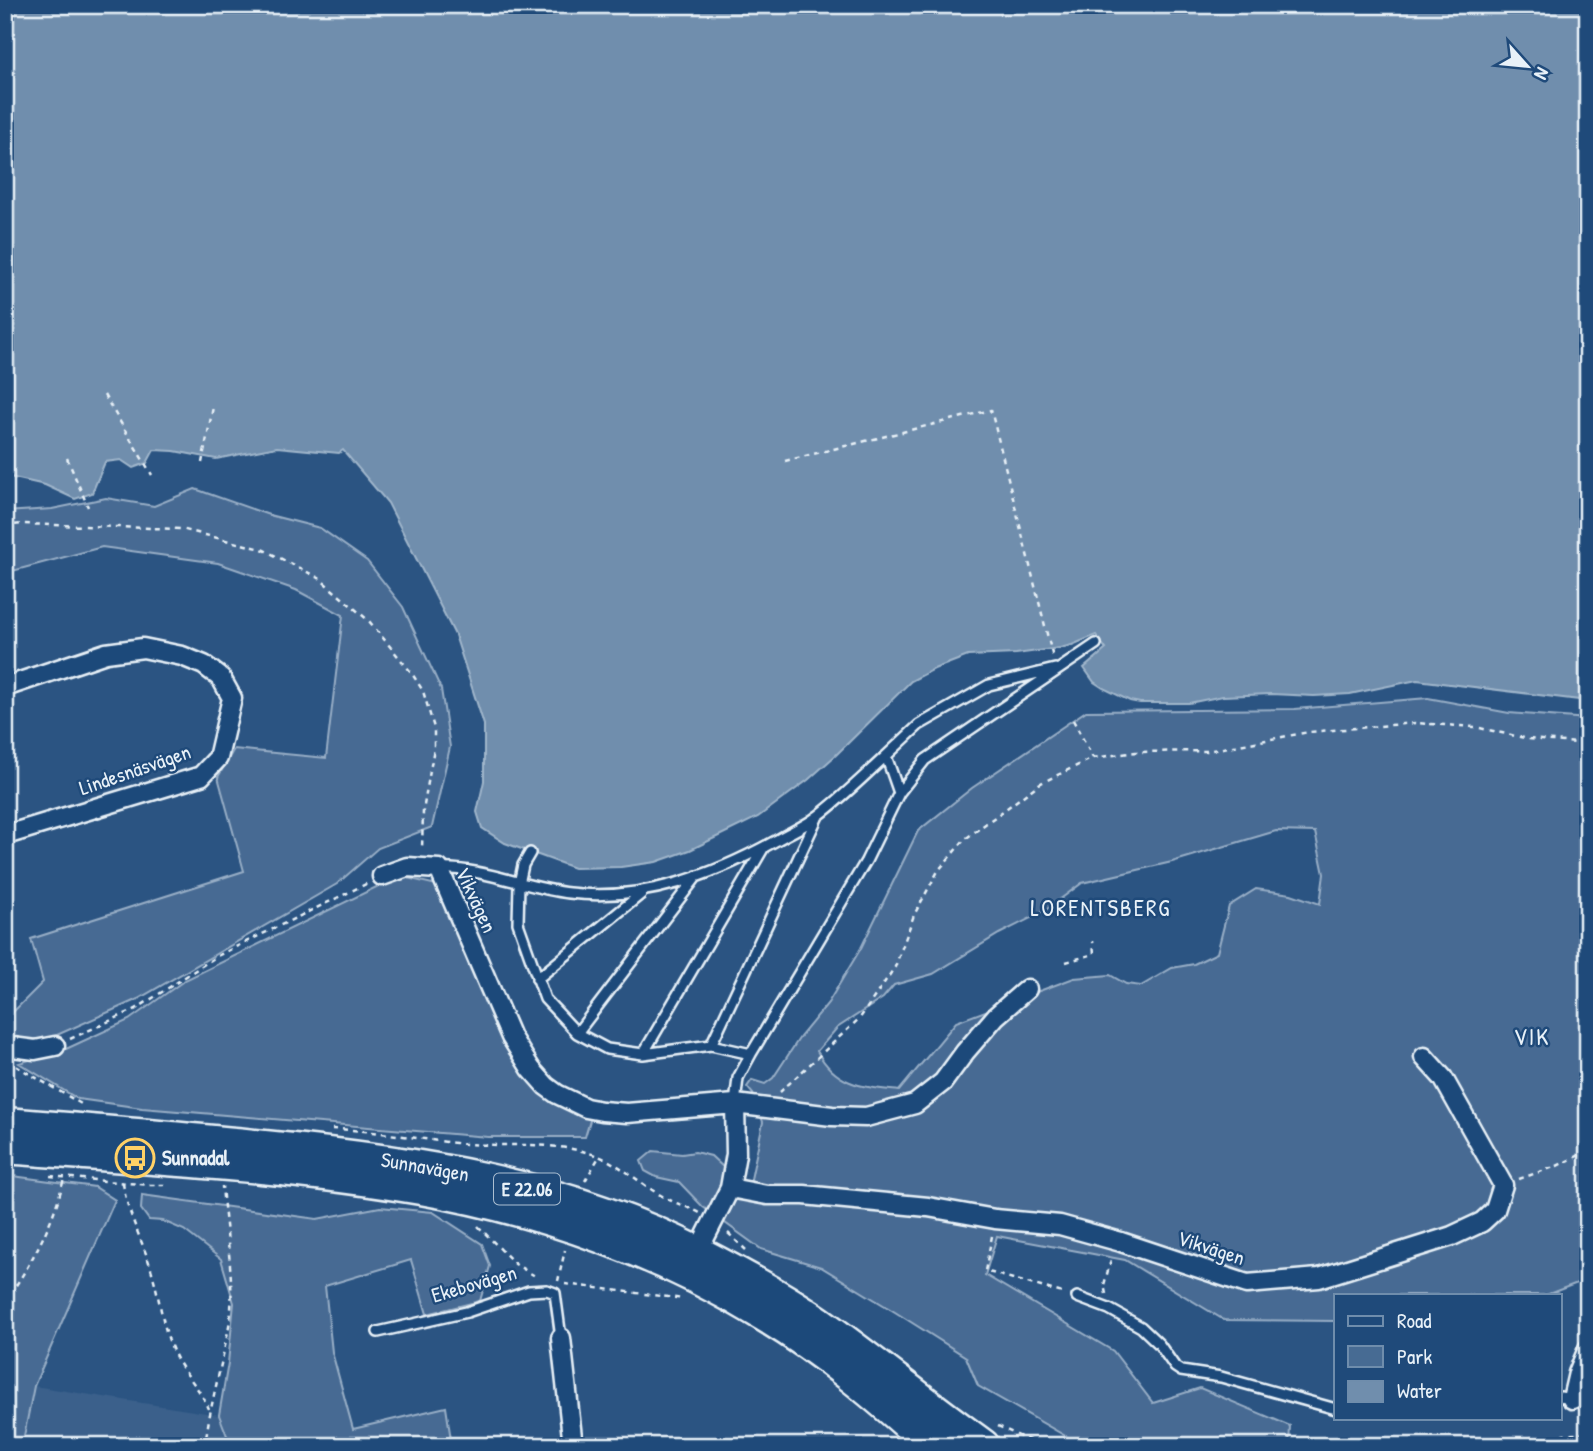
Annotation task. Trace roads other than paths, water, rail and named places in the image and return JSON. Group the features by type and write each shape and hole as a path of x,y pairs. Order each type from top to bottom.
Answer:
{"highway":[{"name":"Sunnavägen","path":"5,1124 365,1157 491,1179 546,1195 624,1221 697,1252 760,1286 817,1322 983,1446"},
{"name":"Sunnavägen","path":"5,1147 228,1165 422,1188 514,1209 597,1235 684,1272 765,1315 843,1368 933,1446"}],"street":[{"name":"Lindesnäsvägen","path":"5,687 106,653 143,648 183,656 204,665 221,678 232,698 218,758 201,776 6,835 5,832"},
{"name":"Vikvägen","path":"382,876 407,867 430,868 511,1037 531,1069 546,1086 586,1108 613,1113 735,1104 832,1116 866,1117 915,1104 943,1082 996,1016 1027,989"},
{"path":"5,1046 35,1050 55,1046"},
{"name":"Vikvägen","path":"730,1188 767,1195 804,1195 928,1207 995,1219 1060,1225 1121,1242 1247,1284 1319,1278 1452,1236 1482,1222 1495,1210 1503,1185 1443,1078 1424,1057"},
{"path":"697,1252 730,1188 736,1154 735,1104"},
{"path":"561,1338 573,1446"},
{"path":"1573,1401 1578,1373 1588,1349"}],"lane":[{"path":"735,1104 738,1078 866,861 899,793 925,760 1096,644"},
{"path":"430,868 455,868 569,893 608,895 642,892 719,870 817,817 919,725 989,685 1060,668"},
{"path":"886,756 899,793"},
{"path":"711,1045 817,817"},
{"path":"643,1054 765,846"},
{"path":"530,853 523,865 519,884 518,923 545,999 577,1033 607,1049 643,1054 711,1045 751,1054"},
{"path":"577,1033 698,875"},
{"path":"537,979 642,892"},
{"name":"Ekebovägen","path":"378,1332 467,1312 528,1291 547,1290 555,1293 561,1338"},
{"path":"1077,1297 1109,1309 1141,1327 1159,1343 1174,1367 1181,1371 1221,1377 1334,1408"}],"water":[{"path":"5,5 1588,5 1588,701 1417,680 1350,694 1223,696 1189,703 1140,703 1103,688 1094,682 1084,668 1106,649 1096,635 1060,648 1016,654 968,656 934,669 911,681 808,780 758,817 690,850 656,862 621,867 574,868 505,843 482,828 477,812 484,781 484,725 455,635 388,503 343,450 339,453 277,447 216,459 154,450 147,463 133,468 121,460 105,462 92,493 75,499 45,485 5,476"}],"place":[{"name":"Sunnadal","path":"135,1158"}],"district":[{"name":"LORENTSBERG","path":"1101,908"},
{"name":"VIK","path":"1532,1037"}]}
